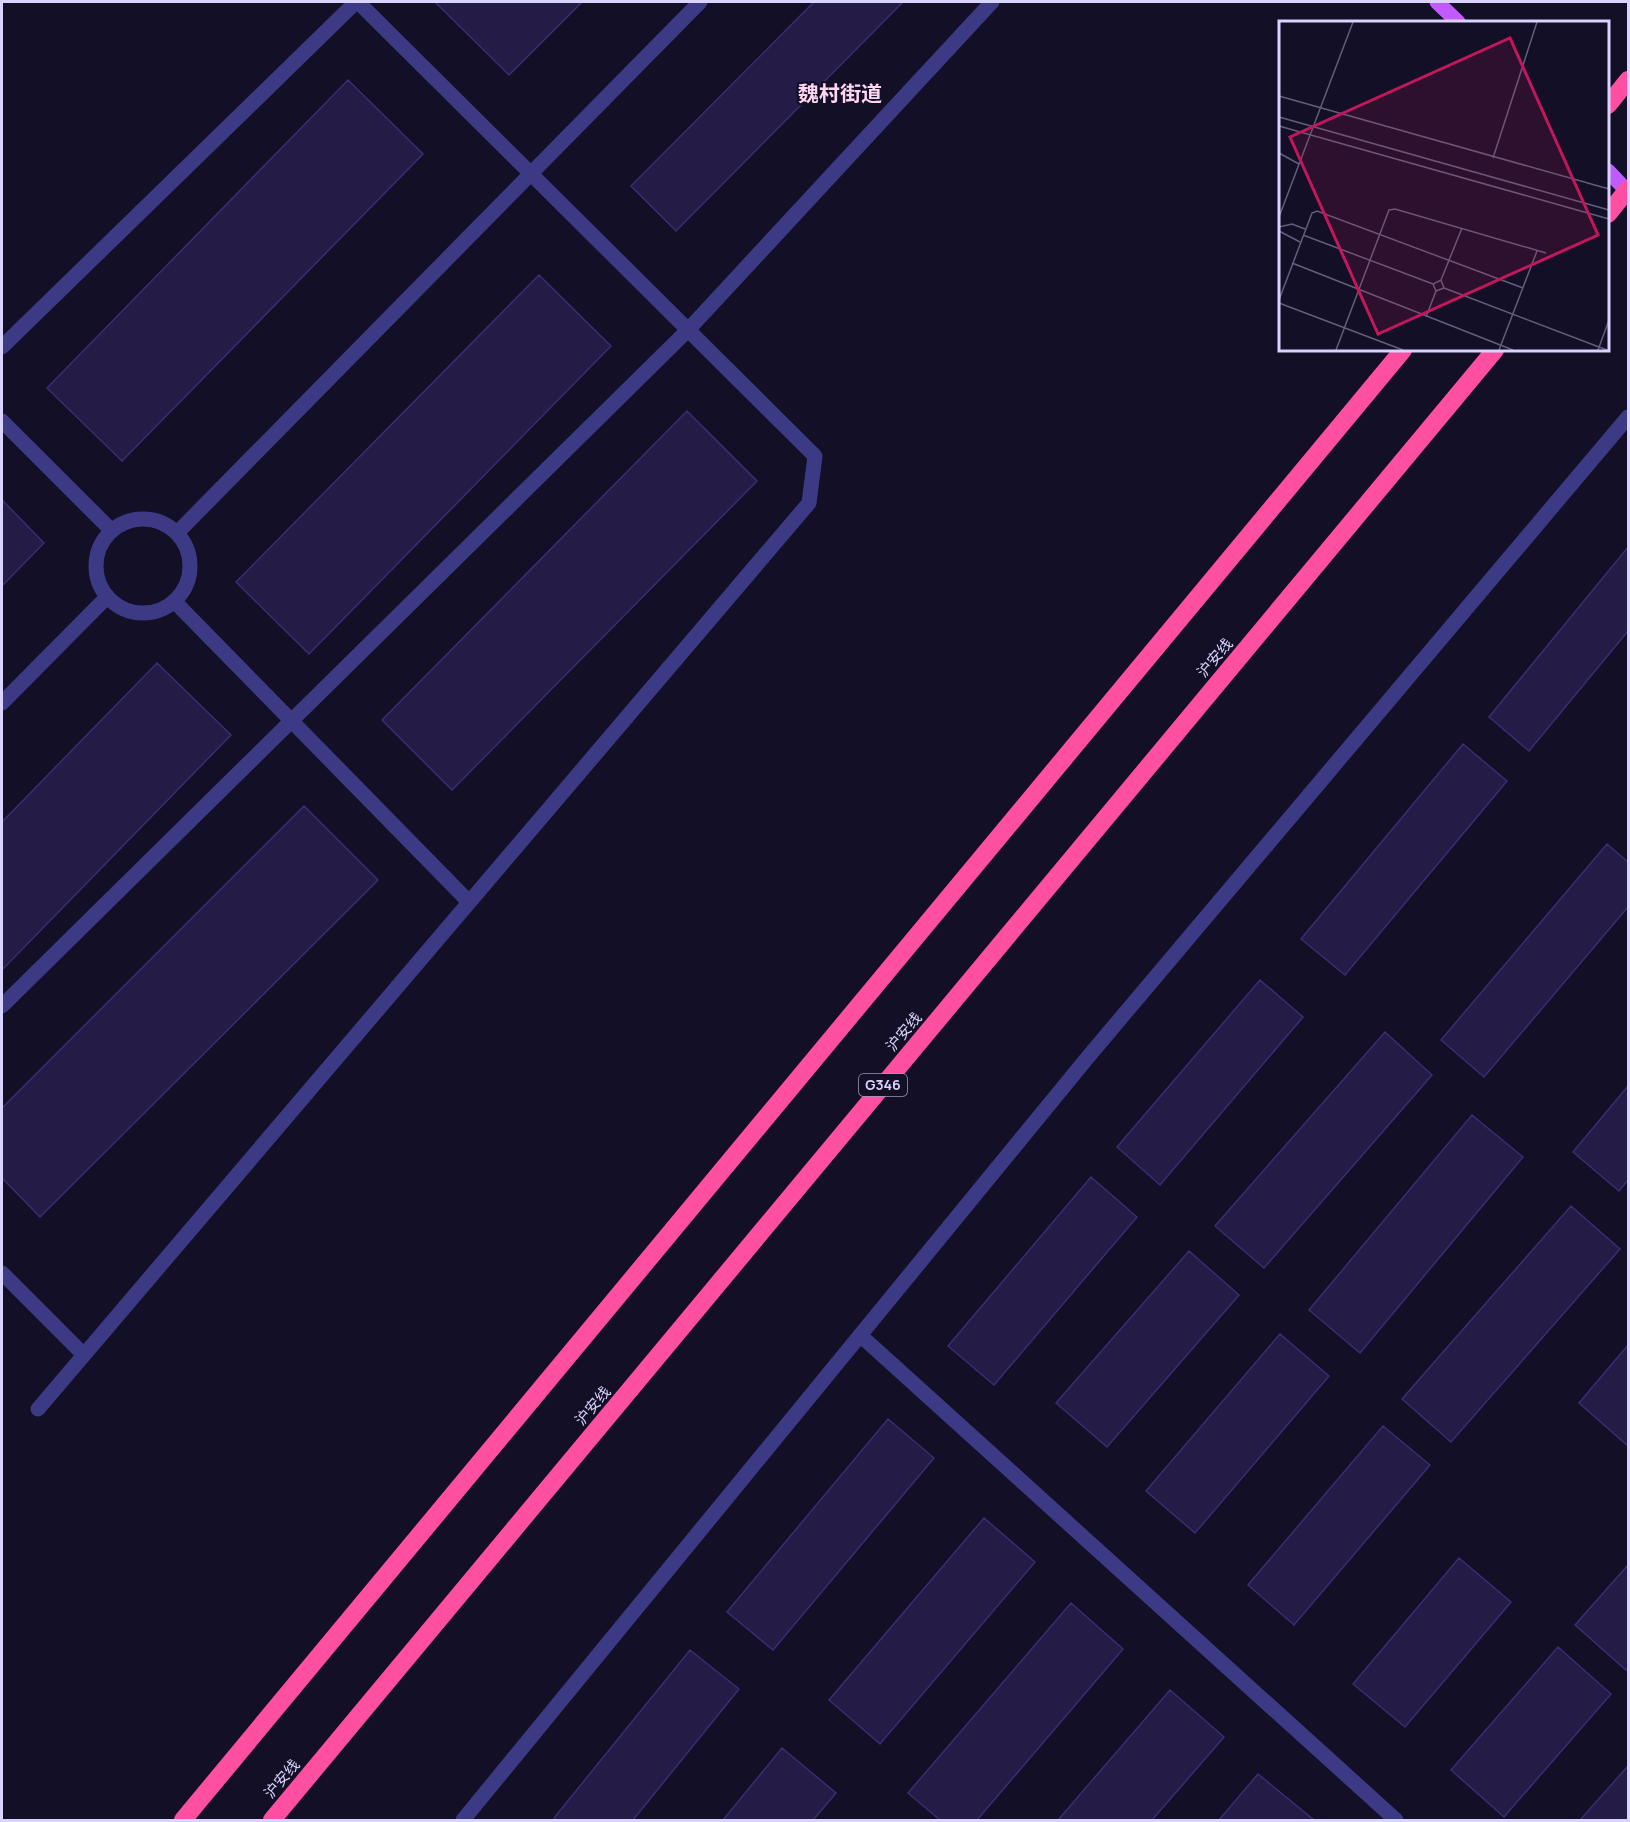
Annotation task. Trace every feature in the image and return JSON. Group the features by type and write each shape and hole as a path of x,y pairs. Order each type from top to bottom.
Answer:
{"highway":[{"path":"1609,104 1629,80"},
{"path":"1609,213 1628,190"},
{"path":"183,1821 1402,351"},
{"name":"沪安线","path":"272,1821 1494,351"}],"main road":[{"path":"1437,2 1457,21"},
{"path":"1609,172 1628,190"}],"street":[{"path":"2,347 357,2 815,456 809,503 38,1409"},
{"path":"177,533 700,2"},
{"path":"2,1006 688,330 992,2"},
{"path":"463,1821 1088,1057 1629,417"},
{"path":"2,421 112,531"},
{"path":"145,519 162,523 177,533 187,548 191,567 187,586 176,602 159,612 140,614 122,609 107,597 98,581 96,563 101,545 112,531 128,522 145,519"},
{"path":"2,703 107,597"},
{"path":"176,602 469,902"},
{"path":"2,1273 84,1355"},
{"path":"860,1335 1396,1821"}],"building":[{"path":"435,2 582,2 509,75"},
{"path":"814,2 903,2 676,231 631,186"},
{"path":"348,80 423,154 122,461 47,388"},
{"path":"539,275 611,346 309,654 236,582"},
{"path":"687,411 757,481 452,790 382,720"},
{"path":"2,500 44,543 2,586"},
{"path":"1628,547 1628,631 1529,751 1489,717"},
{"path":"157,663 231,735 2,970 2,822"},
{"path":"1463,744 1507,781 1345,975 1301,939"},
{"path":"304,806 378,880 40,1217 2,1178 2,1108"},
{"path":"1607,844 1628,862 1628,907 1484,1077 1441,1040"},
{"path":"1260,980 1303,1017 1160,1185 1117,1147"},
{"path":"1385,1032 1432,1075 1264,1268 1215,1226"},
{"path":"1628,1086 1628,1180 1619,1191 1573,1152"},
{"path":"1472,1115 1523,1157 1360,1353 1309,1310"},
{"path":"1091,1177 1137,1217 994,1385 948,1346"},
{"path":"1571,1206 1620,1249 1451,1442 1402,1399"},
{"path":"1189,1251 1239,1295 1107,1447 1056,1403"},
{"path":"1280,1334 1329,1376 1195,1533 1146,1491"},
{"path":"1628,1345 1628,1446 1579,1403"},
{"path":"888,1419 934,1458 773,1650 727,1612"},
{"path":"1383,1426 1430,1465 1294,1625 1248,1585"},
{"path":"984,1518 1035,1562 880,1744 829,1700"},
{"path":"1459,1558 1511,1602 1405,1727 1353,1684"},
{"path":"1628,1565 1628,1667 1626,1670 1575,1625"},
{"path":"1071,1603 1123,1649 977,1820 940,1820 908,1793"},
{"path":"1558,1647 1611,1694 1504,1817 1451,1770"},
{"path":"690,1650 739,1689 633,1820 557,1820 554,1818"},
{"path":"1170,1690 1224,1737 1152,1820 1058,1820"},
{"path":"782,1748 836,1793 813,1820 723,1820"},
{"path":"1628,1766 1628,1820 1580,1820"},
{"path":"1258,1774 1314,1820 1219,1820"}],"district":[{"name":"魏村街道","path":"840,94"}]}
